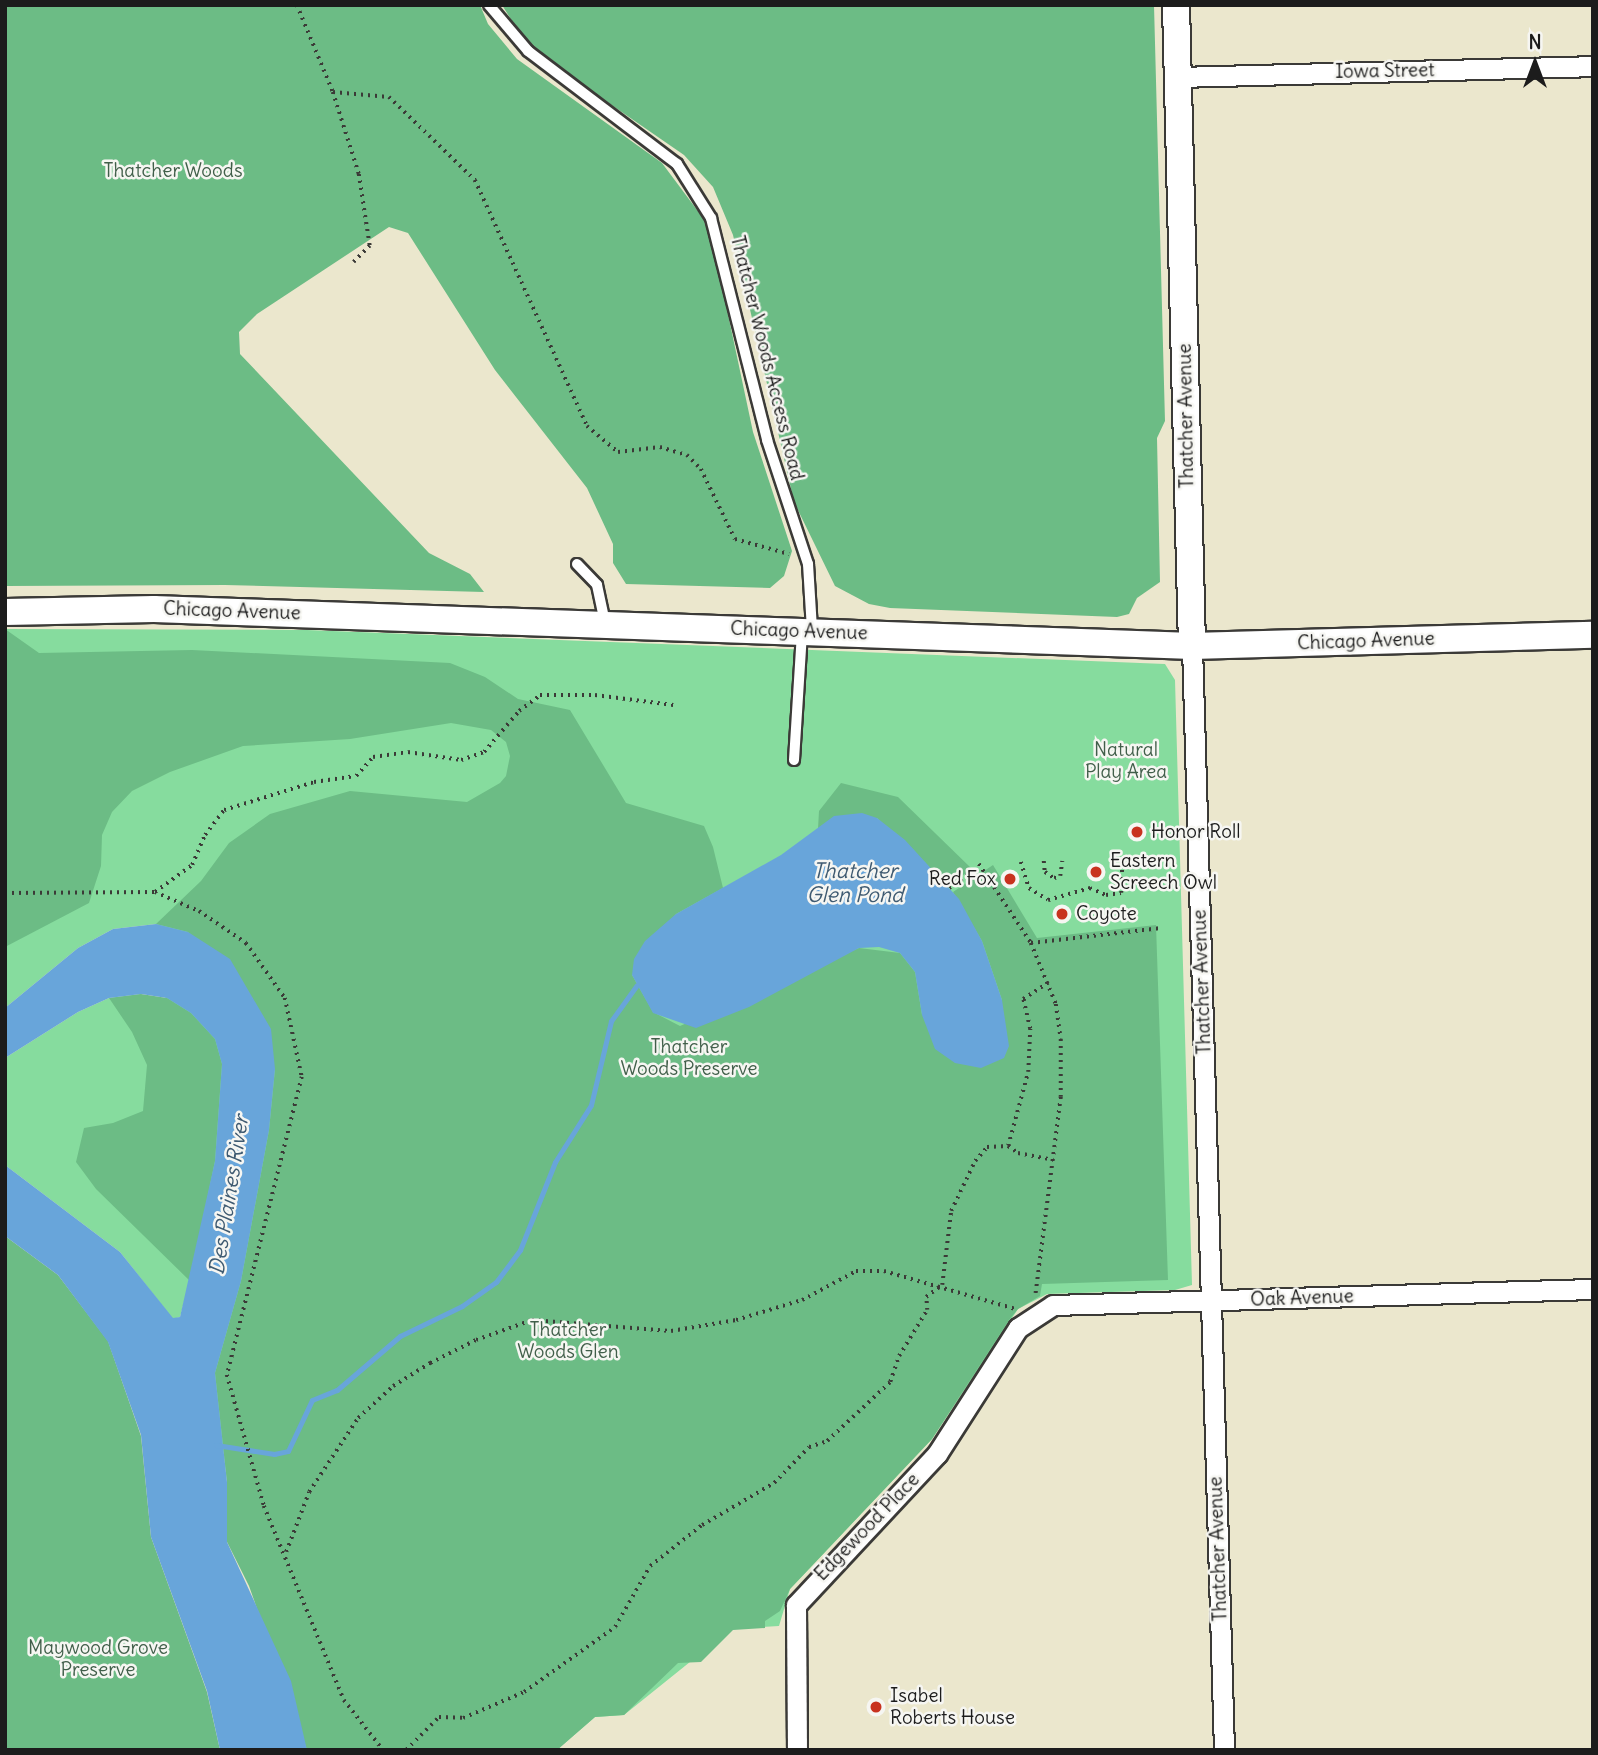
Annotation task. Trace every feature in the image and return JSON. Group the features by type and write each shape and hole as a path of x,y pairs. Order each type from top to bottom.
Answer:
{"main road":[{"name":"Thatcher Avenue","path":"1176,5 1192,646"},
{"name":"Chicago Avenue","path":"5,612 154,609 1192,646 1593,635"}],"street":[{"name":"Iowa Street","path":"1178,77 1593,66"},
{"name":"Thatcher Avenue","path":"1192,646 1224,1750"},
{"name":"Oak Avenue","path":"1017,1328 1037,1306 1593,1289"},
{"name":"Edgewood Place","path":"797,1750 796,1605 937,1454 1017,1328"}],"lane":[{"name":"Thatcher Woods Access Road","path":"489,5 506,32 528,51 657,146 696,188 723,251 767,440 808,564 807,632 794,760"},
{"path":"577,564 597,585 606,624"}],"path":[{"path":"297,5 333,92 359,174 370,246 355,262"},
{"path":"333,92 389,97 475,180 587,426 618,452 660,447 687,455 701,469 735,539 790,554"},
{"path":"155,892 192,865 205,835 224,810 314,782 356,776 373,757 408,752 461,760 484,752 540,695 595,695 673,705"},
{"path":"1021,862 1029,888 1048,900 1090,888 1106,895 1121,893 1122,858"},
{"path":"1044,861 1045,872 1054,878 1060,876 1062,861"},
{"path":"285,1554 309,1492 358,1418 393,1386 476,1340 532,1320 671,1331 736,1320 802,1300 856,1271 884,1271 1037,1306 1054,1160 1061,1039 1049,982 1031,943 979,864"},
{"path":"949,888 967,875"},
{"path":"5,893 155,892 199,911 246,943 285,998 302,1077 226,1375 264,1506 344,1700 383,1750"},
{"path":"1031,943 1161,928"},
{"path":"1008,1146 1028,1072 1030,1030 1023,999 1049,982"},
{"path":"405,1750 439,1717 463,1718 524,1692 615,1627 650,1566 702,1525 774,1483 809,1447 827,1441 890,1382 899,1356 927,1310 926,1297 942,1285 951,1211 975,1161 987,1147 1008,1146 1018,1153 1054,1160"}],"green space":[{"name":"Thatcher Woods","path":"5,5 480,5 488,24 517,59 662,163 703,218 715,253 753,432 792,551 784,576 770,588 626,584 613,563 613,544 587,488 495,370 408,233 389,227 257,314 239,332 240,354 429,553 470,574 484,592 225,585 5,586"},
{"path":"502,5 1154,5 1165,421 1157,438 1160,582 1137,598 1129,614 1117,617 890,608 869,604 835,586 794,502 733,235 713,187 684,155 555,66 519,32"},
{"name":"Thatcher Woods Glen","path":"5,629 307,630 1165,664 1175,680 1192,1285 1175,1290 1047,1294 1018,1309 932,1439 790,1589 779,1626 731,1629 624,1715 595,1717 557,1750 307,1750 227,1482 156,924 113,929 78,948 5,1008"},
{"name":"Thatcher Woods Glen","path":"5,629 39,653 192,650 450,663 485,677 518,699 570,710 626,803 704,826 713,847 723,888 676,914 632,975 653,1012 680,1026 859,948 900,953 915,972 922,1015 1002,1000 982,941 953,892 993,865 1037,938 1156,925 1168,1280 1042,1284 1040,1296 1018,1309 1009,1320 932,1439 790,1589 780,1611 765,1621 765,1628 733,1630 701,1662 678,1663 624,1715 595,1717 557,1750 307,1750 249,1586 227,1542 227,1482 215,1373 241,1281 269,1130 275,1069 188,932 156,924 201,881 229,843 270,814 350,791 467,802 500,783 506,776 510,756 506,742 491,730 451,723 350,739 243,746 170,772 132,791 112,812 102,835 101,866 89,903 5,947"},
{"path":"841,783 898,797 972,869 947,886 877,818 818,829 819,811"},
{"path":"141,994 193,1268 180,1317 173,1319 120,1252 5,1165 5,1058 78,1012 109,998"},
{"path":"141,994 167,998 191,1013 215,1039 222,1064 215,1161 190,1281 96,1189 76,1162 84,1128 113,1123 143,1111 147,1065 132,1032 109,998"},
{"name":"Maywood Grove Preserve","path":"5,1236 58,1275 108,1341 141,1436 151,1537 207,1692 220,1750 5,1750"}],"water":[{"name":"Thatcher Glen Pond","path":"862,813 877,818 905,840 959,899 982,941 1002,1000 1009,1046 1004,1058 981,1068 955,1063 935,1049 922,1015 915,972 900,953 879,947 859,948 749,1007 696,1028 653,1013 632,975 634,959 645,941 676,914 781,855 834,816"},
{"name":"Des Plaines River","path":"156,924 188,932 230,959 271,1029 275,1069 269,1130 241,1281 215,1373 227,1482 227,1542 291,1681 307,1750 220,1750 207,1691 151,1537 141,1435 108,1342 58,1275 5,1236 5,1165 120,1252 173,1318 180,1317 215,1161 222,1064 215,1039 191,1013 167,998 141,994 109,998 78,1012 5,1058 5,1008 78,948 113,929"}],"waterway":[{"path":"216,1445 274,1454 288,1451 312,1400 337,1390 400,1336 462,1306 496,1282 520,1250 555,1162 591,1105 611,1021 637,985"}],"place":[{"name":"Honor Roll","path":"1137,832"},
{"name":"Eastern Screech Owl","path":"1096,872"},
{"name":"Red Fox","path":"1010,879"},
{"name":"Coyote","path":"1062,914"},
{"name":"Isabel Roberts House","path":"876,1707"}],"park label":[{"name":"Natural Play Area","path":"1126,761"},
{"name":"Thatcher Woods Preserve","path":"689,1058"}]}
